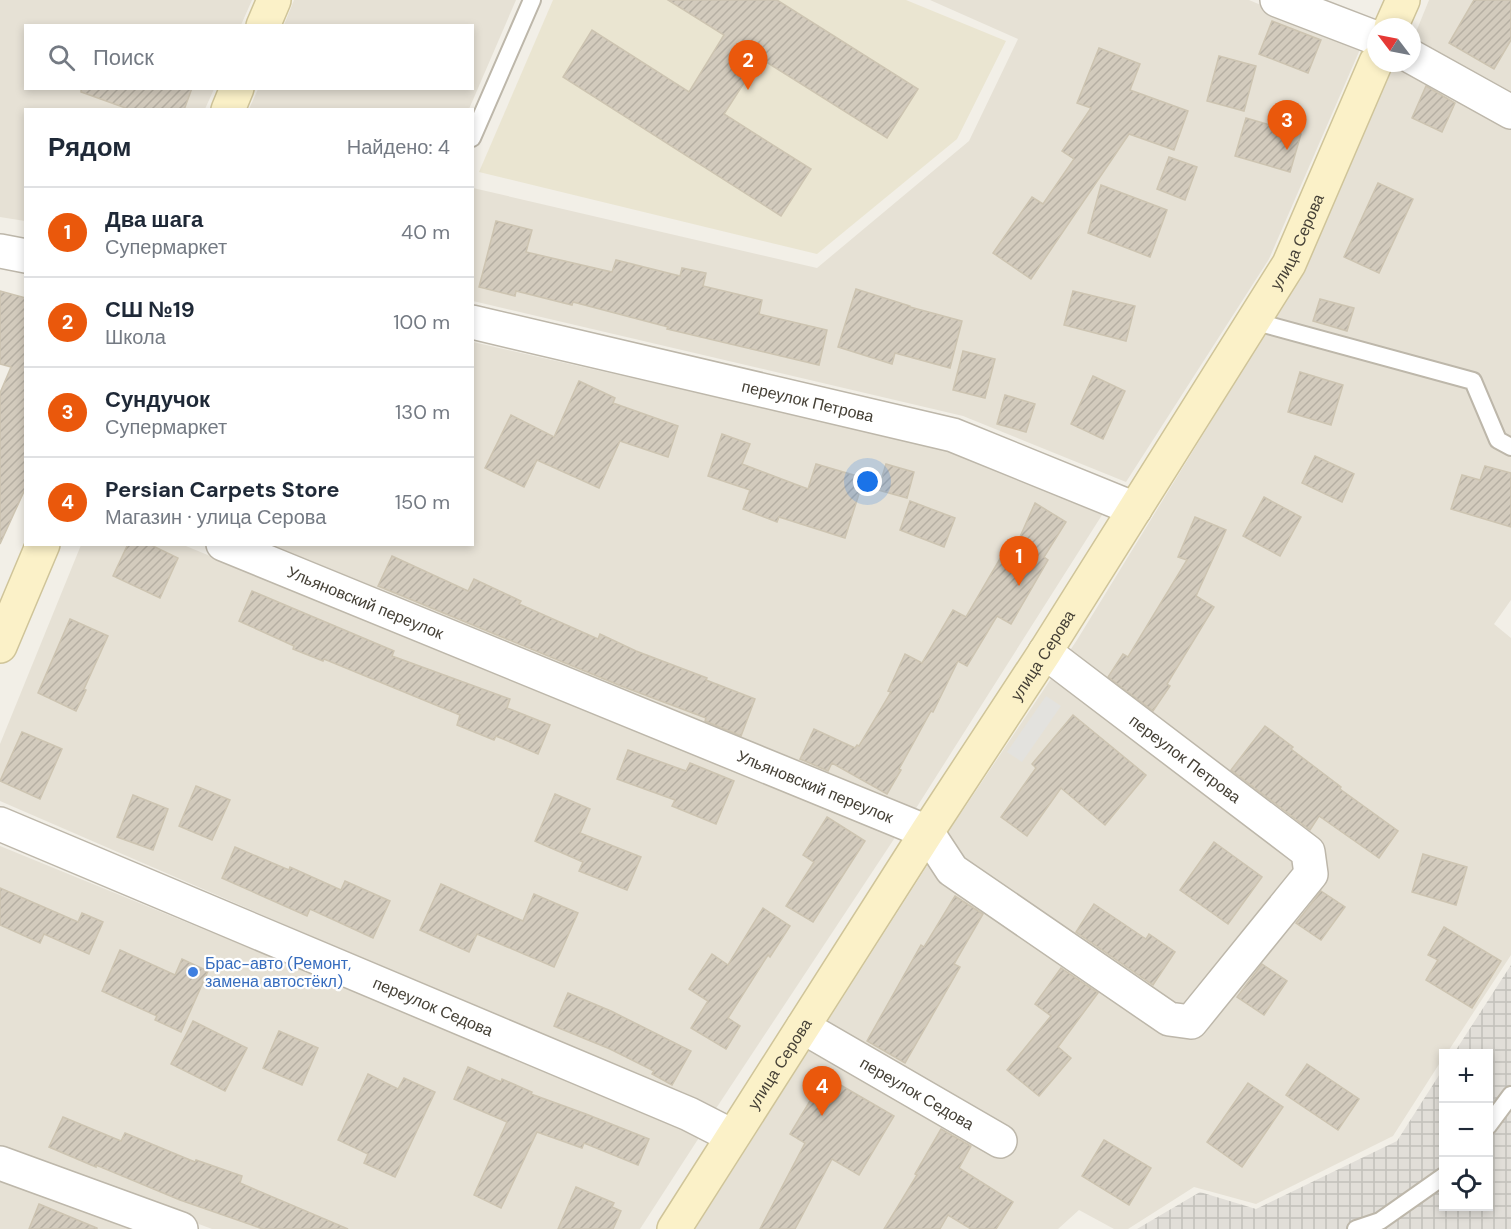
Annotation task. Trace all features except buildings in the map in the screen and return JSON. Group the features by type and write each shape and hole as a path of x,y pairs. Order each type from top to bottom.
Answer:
{"main road":[{"path":"264,24 274,0"},
{"path":"1395,18 1403,0"},
{"name":"улица Серова","path":"674,1229 927,832 1045,652 1288,264 1372,72"},
{"path":"229,108 236,90"},
{"path":"0,646 42,546"}],"street":[{"path":"1277,0 1367,35"},
{"path":"1421,62 1511,112"},
{"path":"0,251 24,256"},
{"name":"переулок Петрова","path":"474,322 953,435 1135,509"},
{"name":"Ульяновский переулок","path":"228,546 927,832"},
{"name":"переулок Петрова","path":"927,832 952,870 1169,1019 1191,1022 1311,874 1308,852 1045,652"},
{"name":"переулок Седова","path":"0,824 689,1114 732,1136"},
{"name":"переулок Седова","path":"803,1027 1000,1141"},
{"path":"0,1163 181,1229"}],"lane":[{"path":"474,133 532,0"},
{"path":"1253,321 1473,381 1498,440 1511,447"},
{"path":"1493,1119 1511,1095"},
{"path":"1356,1229 1380,1221 1439,1179"}],"shaded area":[{"path":"0,0 252,0 241,24 24,24 24,90 214,90 205,108 24,108 24,221 0,217"},
{"path":"294,0 516,0 469,108 249,108 258,90 474,90 474,24 284,24"},
{"path":"553,0 906,0 1006,41 957,139 817,254 479,172"},
{"path":"930,0 1249,0 1361,47 1269,259 1126,482 963,416 474,301 474,188 817,268 969,141 1018,39"},
{"path":"1429,0 1511,0 1511,99 1421,41 1421,20"},
{"path":"1390,72 1421,72 1511,123 1511,600 1494,624 1511,638 1511,955 1450,1049 1439,1049 1439,1064 1393,1136 1256,1204 1194,1187 1128,1229 1114,1229 1079,1210 1058,1229 695,1229 955,822 1077,640 1304,270"},
{"path":"474,342 953,451 1102,515 913,813 256,546 474,546"},
{"path":"81,546 186,546 896,836 715,1110 0,801 0,744"},
{"path":"1046,696 1061,706 1022,762 1007,752"},
{"path":"0,846 702,1133 640,1229 212,1229 0,1149"},
{"path":"1511,965 1511,1229 1137,1229 1200,1192 1256,1209 1397,1141 1439,1075 1439,1211 1493,1211 1493,1049 1457,1049"},
{"path":"0,1178 142,1229 0,1229"}],"place":[{"name":"СШ №19","path":"748,90"},
{"name":"Сундучок","path":"1287,150"},
{"name":"Два шага","path":"1019,586"},
{"name":"Брас-авто (Ремонт, замена автостёкл)","path":"193,972"},
{"name":"Persian Carpets Store","path":"822,1116"}]}
